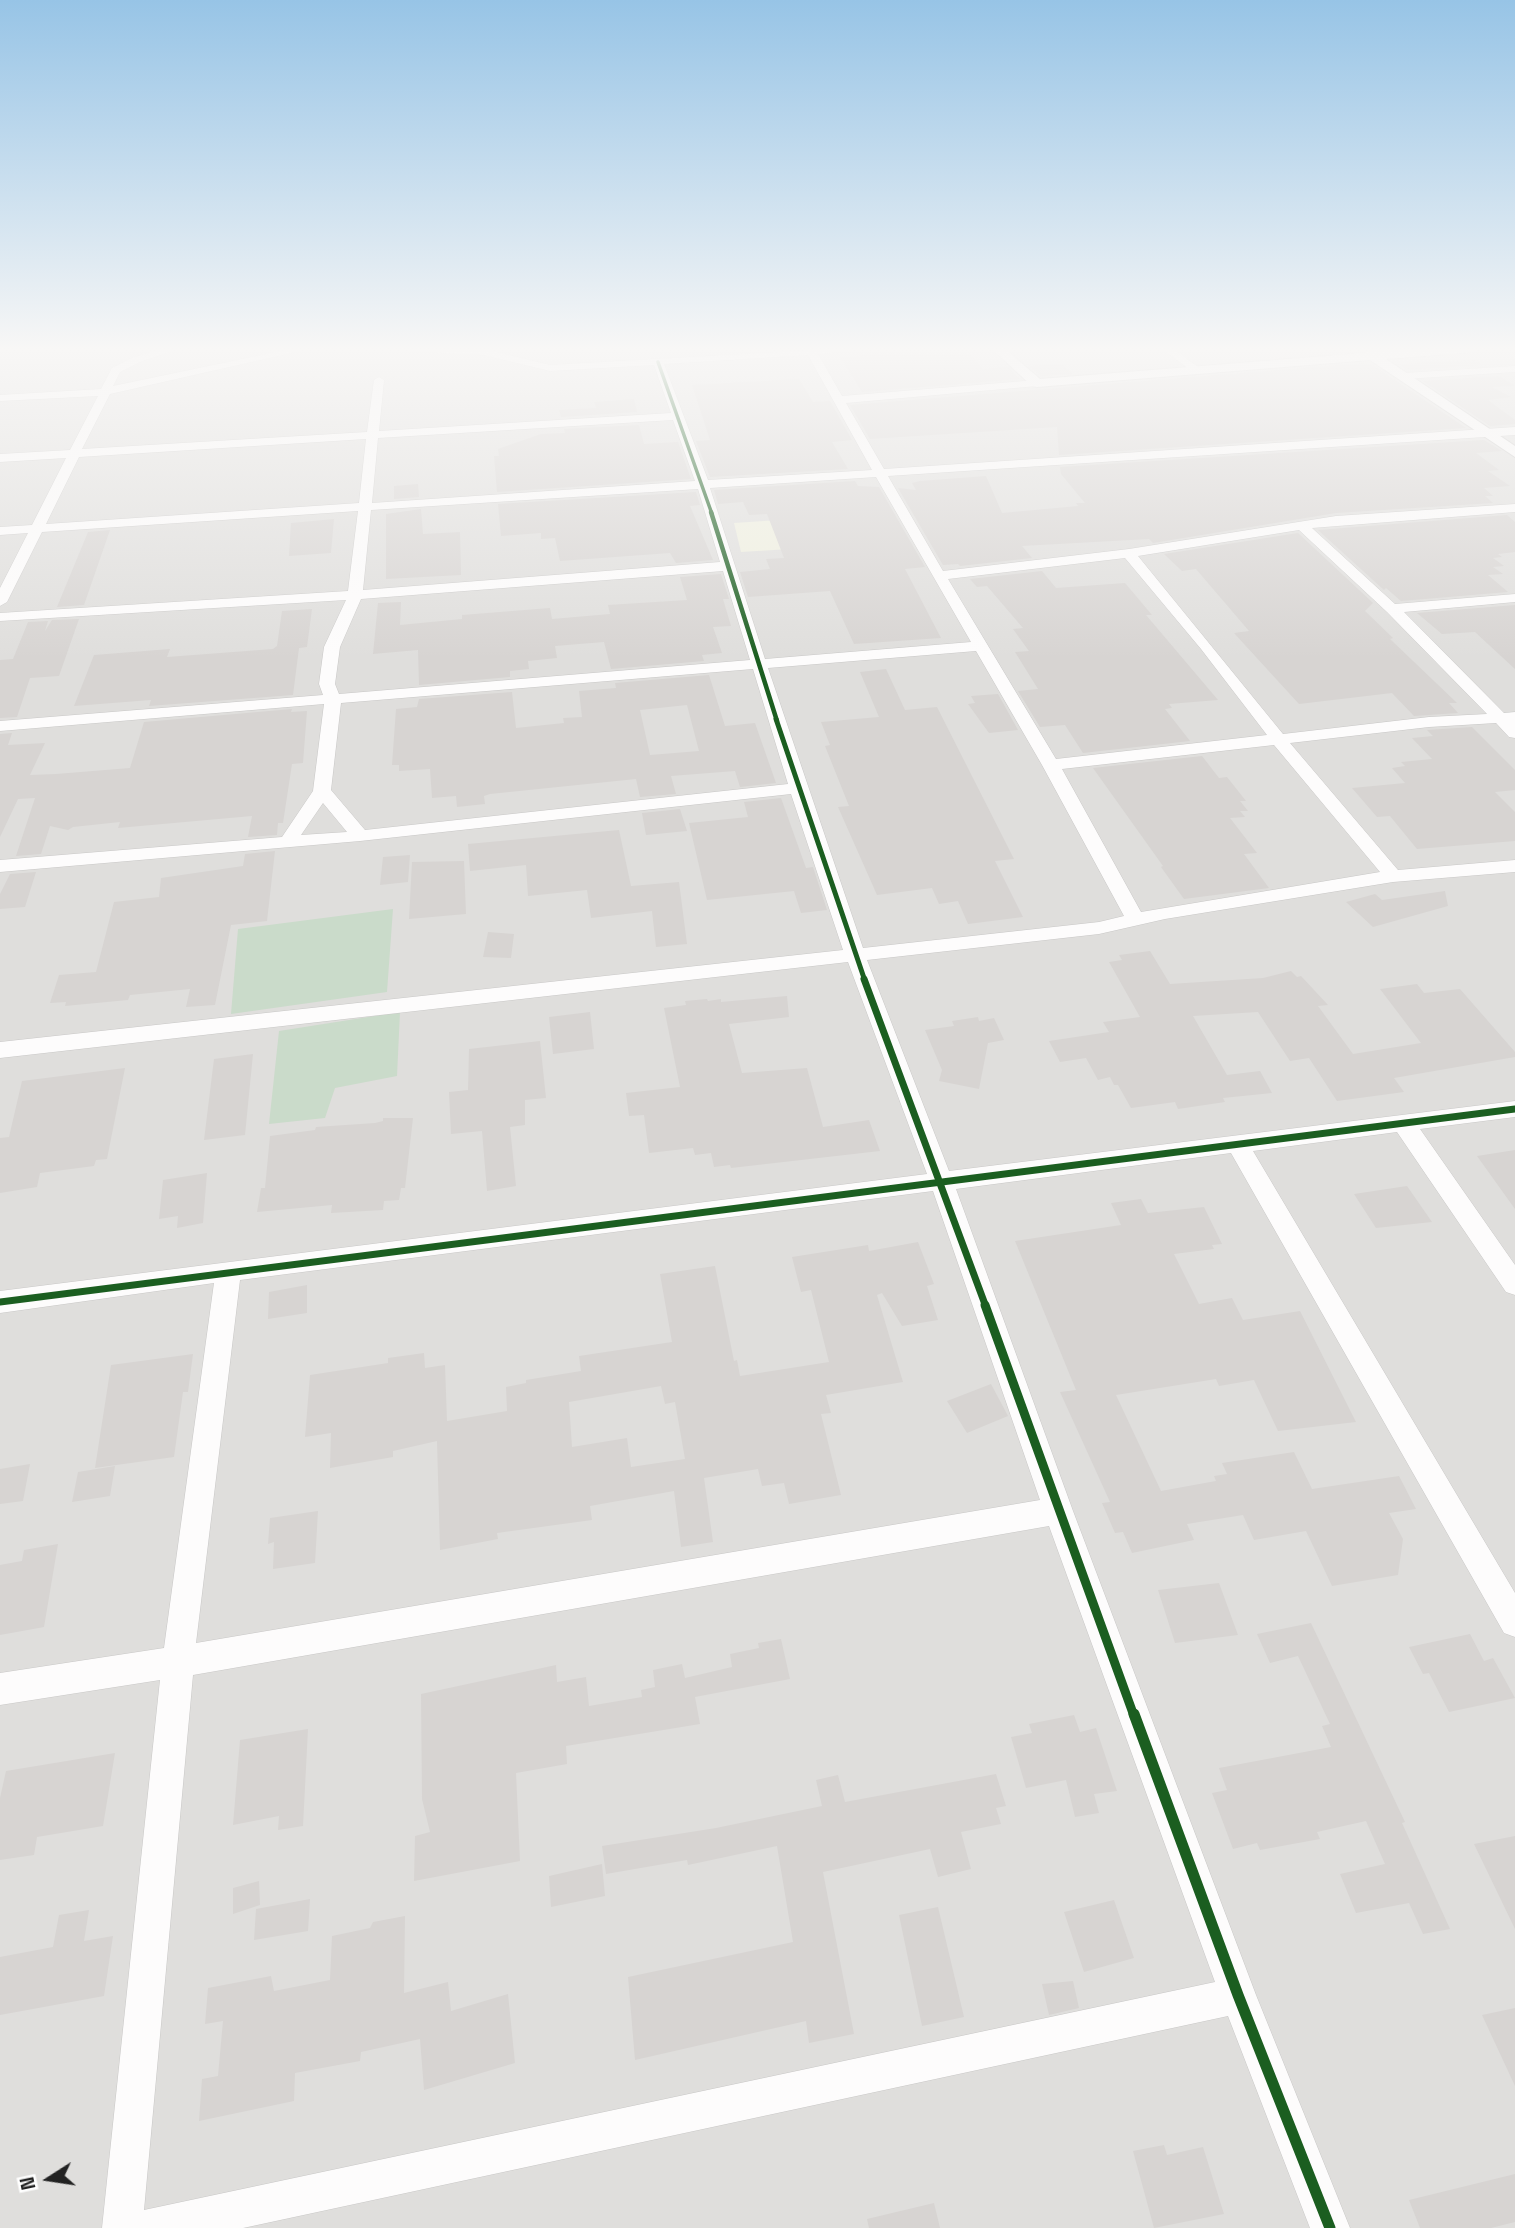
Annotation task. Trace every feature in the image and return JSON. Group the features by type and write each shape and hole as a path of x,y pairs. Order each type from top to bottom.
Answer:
{"street":[{"path":"0,458 107,452"},
{"path":"288,843 322,791 333,700 327,684 332,647 355,595 370,452"},
{"path":"690,452 703,485 798,788 855,955 943,1183 1058,1510 1238,1995 1330,2228"},
{"path":"869,452 1051,765 1135,919"},
{"path":"0,531 1192,452"},
{"path":"0,602 73,454"},
{"path":"939,576 1129,553 1336,520 1515,508"},
{"path":"1302,526 1507,717 1515,733"},
{"path":"1129,553 1278,739 1393,876"},
{"path":"0,617 355,595 727,566"},
{"path":"1392,609 1515,598"},
{"path":"0,726 981,646"},
{"path":"1051,765 1429,722 1507,717"},
{"path":"0,866 360,836 798,788"},
{"path":"322,791 360,836"},
{"path":"0,1050 1099,928 1135,919 1393,876 1515,866"},
{"path":"0,1302 1515,1109"},
{"path":"1403,1122 1515,1285"},
{"path":"1238,1145 1515,1622"},
{"path":"122,2228 178,1662 228,1271"},
{"path":"0,1689 178,1662 1058,1510"},
{"path":"149,2228 1238,1995"}],"shaded area":[{"path":"0,452 1515,452 1515,2228 0,2228"}],"green space":[{"path":"779,520 807,548 741,552 734,523"},
{"path":"393,909 387,992 231,1014 238,929"},
{"path":"400,1012 397,1076 335,1088 325,1118 269,1124 279,1031"}],"building":[{"path":"498,452 682,452 691,479 497,492 494,456 499,456"},
{"path":"700,452 838,452 848,469 710,477"},
{"path":"1059,452 1105,452 1059,455"},
{"path":"1296,452 1489,452 1476,453 1499,470 1488,471 1510,486 1484,488 1493,496 1485,496 1493,503 1336,513 1153,543 1149,539 1022,546 1032,558 960,566 943,565 898,488 916,490 912,483 986,476 1002,513 1078,506 1076,503 1085,503 1061,474 1060,467"},
{"path":"855,481 858,486 879,487 925,567 905,569 941,638 854,644 830,591 748,597 740,572 770,569 766,559 784,558 767,514 749,515 743,502 718,504 714,490"},
{"path":"418,484 419,497 394,499 394,486"},
{"path":"696,492 700,505 690,506 713,560 676,563 670,553 560,561 555,538 541,539 541,533 501,536 498,504"},
{"path":"421,509 423,534 460,532 461,575 386,579 386,514"},
{"path":"1507,515 1515,522 1515,552 1498,554 1502,557 1493,558 1504,566 1493,567 1503,574 1488,575 1508,592 1401,601 1386,588 1384,590 1318,530"},
{"path":"334,519 331,553 289,556 291,523"},
{"path":"110,530 84,605 57,607 88,532"},
{"path":"1298,533 1373,603 1365,611 1393,638 1390,639 1457,703 1449,703 1458,713 1414,716 1392,693 1299,704 1234,633 1249,631 1196,569 1182,571 1164,554"},
{"path":"1042,571 1056,588 1125,583 1152,615 1146,615 1218,700 1169,704 1172,708 1165,709 1190,741 1083,753 1065,725 1040,727 1018,691 1038,689 1015,652 1029,651 1013,629 1023,628 987,586 977,587 970,579"},
{"path":"721,574 729,599 723,599 731,626 713,627 722,653 702,655 704,661 611,669 604,642 555,646 557,658 528,661 529,669 510,671 510,677 419,685 418,650 373,654 378,603 401,602 400,625 462,619 462,615 550,608 552,619 610,614 608,605 687,600 680,577"},
{"path":"1515,605 1515,669 1475,632 1442,634 1417,613"},
{"path":"312,609 307,647 299,648 293,695 149,706 151,700 74,706 94,655 170,649 167,657 273,649 277,646 282,611"},
{"path":"79,619 59,676 30,678 17,717 0,718 0,660 13,659 28,622 48,621 45,631 52,620"},
{"path":"886,669 905,710 937,707 1014,859 995,861 1023,917 968,924 958,901 939,904 932,888 877,895 838,807 849,806 825,746 830,745 821,722 879,717 860,672"},
{"path":"709,675 725,726 755,723 776,783 740,787 735,771 671,776 676,794 640,797 636,779 490,794 484,796 485,804 457,807 456,796 432,798 430,769 399,771 399,765 392,765 396,709 417,707 419,699 512,692 516,728 564,723 563,718 582,717 579,691 616,688 615,683","holes":["687,705 699,751 650,755 640,710"]},
{"path":"998,694 1018,730 989,733 968,704 975,703 971,696"},
{"path":"292,709 291,712 307,711 303,763 292,764 283,823 278,823 277,835 248,837 252,816 118,828 120,822 73,827 68,830 50,826 41,854 16,856 35,798 18,799 0,837 0,734 12,733 8,745 45,743 30,775 130,768 144,722"},
{"path":"1472,727 1515,770 1515,790 1495,792 1515,812 1515,841 1417,849 1390,816 1377,817 1352,788 1405,783 1392,768 1405,766 1401,762 1432,759 1412,738 1433,736 1427,730"},
{"path":"1202,756 1219,778 1227,777 1246,801 1240,801 1248,811 1240,811 1245,817 1230,818 1257,853 1244,854 1269,888 1184,899 1093,768"},
{"path":"781,798 806,868 813,867 827,910 801,913 794,891 707,900 689,823 748,817 744,802"},
{"path":"680,809 687,831 646,835 642,813"},
{"path":"619,830 631,886 679,882 687,944 656,947 652,911 591,918 587,890 528,896 526,865 470,871 468,844"},
{"path":"275,851 267,921 231,925 215,1005 186,1007 190,989 130,995 128,1000 65,1006 66,1002 50,1003 59,975 96,972 114,902 159,897 161,878 243,866 245,854"},
{"path":"410,855 408,882 380,885 383,857"},
{"path":"464,861 466,914 409,919 412,862"},
{"path":"36,872 25,907 0,909 0,894 10,874"},
{"path":"1445,891 1448,906 1373,927 1346,902 1375,894 1382,900"},
{"path":"488,932 514,934 511,958 483,957"},
{"path":"1150,951 1170,984 1263,978 1291,971 1297,977 1301,976 1328,1005 1318,1006 1353,1054 1421,1043 1380,989 1417,984 1424,993 1460,989 1515,1052 1515,1057 1394,1078 1404,1092 1337,1101 1309,1058 1290,1061 1258,1012 1193,1016 1227,1075 1260,1071 1272,1093 1223,1098 1225,1102 1178,1109 1175,1102 1131,1108 1118,1085 1114,1085 1110,1077 1098,1080 1086,1058 1060,1062 1049,1041 1109,1032 1103,1022 1140,1017 1109,962 1122,960 1119,955"},
{"path":"787,996 789,1017 729,1024 742,1073 807,1068 823,1127 869,1120 880,1151 731,1168 730,1165 714,1167 711,1153 695,1155 693,1148 649,1153 644,1115 629,1116 626,1093 680,1087 664,1008 686,1005 685,1001 721,999 721,1002"},
{"path":"590,1012 594,1049 553,1054 549,1017"},
{"path":"978,1017 979,1021 994,1018 1004,1040 988,1043 979,1089 939,1081 942,1070 925,1030 954,1026 952,1021"},
{"path":"540,1041 546,1098 525,1100 525,1125 510,1127 516,1186 487,1191 482,1131 451,1134 449,1092 468,1090 469,1049"},
{"path":"253,1054 245,1135 204,1140 214,1059"},
{"path":"125,1068 107,1159 96,1160 94,1166 40,1173 37,1187 0,1193 0,1138 9,1137 22,1081"},
{"path":"383,1118 413,1118 405,1188 401,1188 399,1200 384,1201 383,1210 331,1213 332,1205 257,1212 261,1188 265,1188 270,1136 315,1130 316,1127 375,1123 383,1121"},
{"path":"1515,1150 1515,1209 1477,1156"},
{"path":"207,1173 203,1223 177,1228 178,1216 159,1219 163,1180"},
{"path":"1407,1186 1432,1222 1376,1228 1354,1194"},
{"path":"1141,1199 1148,1213 1204,1207 1222,1244 1212,1245 1214,1249 1174,1254 1199,1304 1232,1298 1243,1320 1300,1311 1356,1422 1278,1431 1254,1380 1219,1386 1216,1379 1116,1395 1161,1491 1216,1481 1214,1476 1227,1474 1222,1463 1294,1452 1312,1489 1399,1476 1416,1509 1389,1513 1403,1539 1398,1575 1332,1586 1306,1531 1254,1540 1243,1515 1187,1524 1194,1540 1132,1553 1123,1532 1115,1533 1102,1503 1110,1502 1060,1392 1076,1390 1015,1241 1121,1225 1111,1203"},
{"path":"918,1242 934,1284 927,1286 938,1320 902,1326 882,1293 877,1295 903,1382 826,1395 831,1413 821,1414 841,1495 789,1504 784,1483 762,1486 758,1469 704,1478 713,1542 681,1547 674,1491 590,1506 592,1520 497,1533 498,1539 440,1550 437,1441 393,1451 393,1457 330,1468 331,1433 305,1437 310,1375 388,1363 388,1358 424,1353 425,1368 445,1365 447,1421 507,1411 506,1387 526,1383 526,1380 581,1371 579,1356 672,1342 660,1274 715,1266 734,1361 737,1360 740,1376 829,1362 811,1290 801,1292 792,1257 868,1245 869,1251","holes":["661,1386 665,1404 675,1402 685,1459 631,1467 627,1438 572,1447 569,1402"]},
{"path":"307,1285 307,1313 268,1319 269,1292"},
{"path":"193,1354 188,1392 183,1392 174,1457 95,1468 111,1365"},
{"path":"991,1384 1008,1416 967,1433 947,1401"},
{"path":"30,1464 23,1501 0,1504 0,1469"},
{"path":"115,1466 110,1496 72,1502 78,1472"},
{"path":"318,1511 315,1563 273,1569 274,1542 268,1544 270,1518"},
{"path":"58,1544 44,1627 0,1635 0,1565 22,1561 24,1550"},
{"path":"1219,1583 1238,1635 1175,1643 1158,1590"},
{"path":"1311,1623 1405,1822 1402,1823 1450,1929 1423,1934 1409,1903 1356,1913 1340,1874 1385,1864 1366,1821 1317,1832 1320,1839 1260,1850 1257,1843 1233,1849 1212,1793 1227,1790 1219,1768 1331,1747 1322,1726 1330,1724 1298,1656 1270,1663 1257,1634"},
{"path":"1470,1634 1484,1661 1493,1658 1515,1698 1449,1712 1429,1673 1423,1674 1409,1647"},
{"path":"781,1639 790,1679 695,1697 700,1724 566,1746 567,1764 516,1773 520,1861 414,1881 415,1836 430,1832 422,1799 421,1694 556,1665 557,1682 586,1677 589,1706 642,1697 641,1690 655,1687 653,1670 682,1664 685,1678 732,1667 730,1654 759,1648 758,1643"},
{"path":"1074,1715 1080,1732 1096,1728 1117,1791 1094,1794 1099,1813 1075,1817 1066,1780 1026,1788 1011,1737 1032,1733 1029,1724"},
{"path":"308,1729 303,1826 278,1830 279,1816 233,1825 240,1740"},
{"path":"115,1753 103,1826 37,1837 34,1855 0,1860 0,1798 6,1771"},
{"path":"996,1774 1006,1806 996,1808 1001,1824 961,1832 971,1869 938,1877 930,1849 823,1872 854,2034 809,2043 806,2021 635,2060 628,1977 793,1942 777,1846 688,1865 687,1860 606,1874 602,1846 716,1828 822,1806 816,1780 838,1775 845,1802"},
{"path":"1515,1836 1515,1929 1474,1844"},
{"path":"602,1864 605,1896 551,1907 549,1876"},
{"path":"259,1881 260,1905 233,1914 233,1888"},
{"path":"310,1899 308,1931 254,1940 256,1909"},
{"path":"1114,1900 1134,1958 1084,1972 1064,1912"},
{"path":"938,1907 964,2017 922,2026 899,1915"},
{"path":"89,1910 84,1941 113,1936 104,1996 0,2015 0,1957 53,1947 59,1915"},
{"path":"405,1916 404,1993 448,1982 451,2011 508,1994 515,2063 424,2090 420,2039 361,2052 360,2061 295,2073 294,2101 199,2121 202,2079 218,2076 223,2021 205,2024 208,1988 271,1976 274,1991 330,1980 332,1936 370,1928 373,1922"},
{"path":"1073,1981 1079,2008 1049,2015 1042,1984"},
{"path":"1515,2008 1515,2086 1482,2015"},
{"path":"1164,2145 1167,2155 1203,2147 1224,2214 1154,2228 1133,2151"},
{"path":"1515,2174 1515,2222 1491,2228 1420,2228 1409,2200"},
{"path":"934,2203 940,2228 869,2228 867,2219"}],"cycle path":[{"path":"691,452 798,788 855,955 942,1183 1058,1511 1238,1995 1330,2228"},
{"path":"0,1302 1515,1109"}]}
